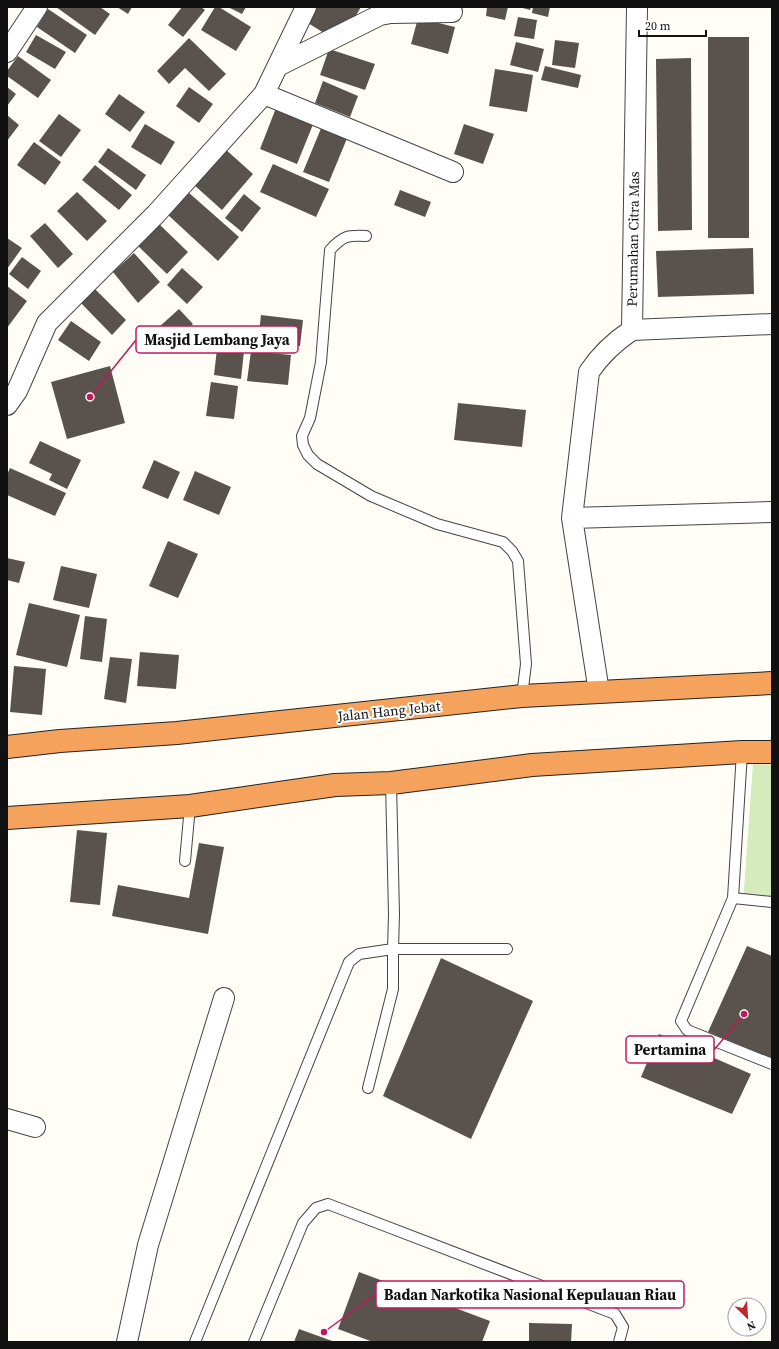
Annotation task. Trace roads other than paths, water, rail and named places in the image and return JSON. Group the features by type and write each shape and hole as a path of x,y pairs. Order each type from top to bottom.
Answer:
{"highway":[{"name":"Jalan Hang Jebat","path":"7,748 60,741 177,733 522,696 772,683"},
{"path":"7,818 190,806 335,785 391,783 532,766 742,752 772,752"}],"street":[{"path":"7,52 37,7"},
{"name":"Perumahan Citra Mas","path":"632,330 637,7"},
{"path":"7,405 17,391 47,322 156,214 264,94 278,66 300,9"},
{"path":"278,66 380,15 391,13 452,12"},
{"path":"264,94 453,172"},
{"path":"599,692 572,518 590,372 597,360 612,344 632,330 772,324"},
{"path":"572,518 772,512"},
{"path":"127,1342 148,1245 224,998"},
{"path":"7,1119 34,1127"}],"lane":[{"path":"366,236 348,235 339,240 330,250 321,362 310,418 302,436 303,445 308,455 317,464 371,496 437,524 503,542 512,551 518,561 526,664 522,696"},
{"path":"742,752 733,898 681,1021 687,1030 772,1064"},
{"path":"368,1088 393,989 394,914 391,783"},
{"path":"185,862 190,806"},
{"path":"733,898 772,902"},
{"path":"195,1342 348,962 359,954 393,949 507,949"},
{"path":"254,1342 303,1223 316,1208 328,1204 615,1314 623,1326 619,1342"}],"place":[{"name":"Masjid Lembang Jaya","path":"90,397"},
{"name":"Pertamina","path":"744,1014"},
{"name":"Badan Narkotika Nasional Kepulauan Riau","path":"324,1332"}]}
